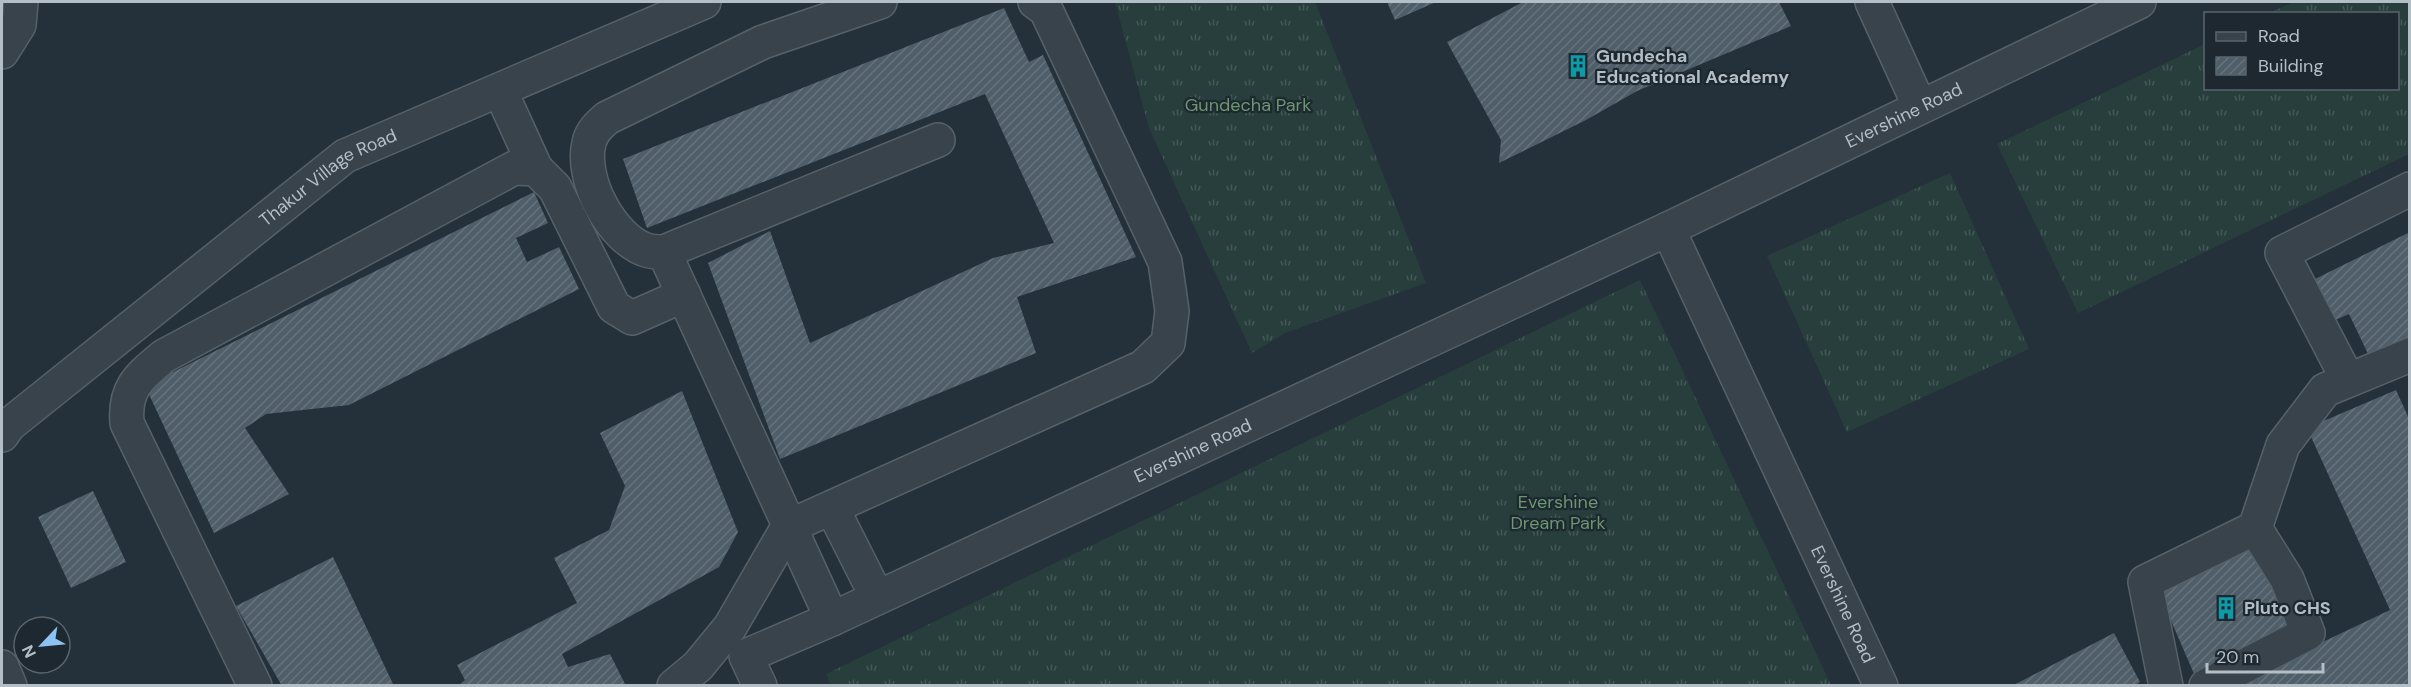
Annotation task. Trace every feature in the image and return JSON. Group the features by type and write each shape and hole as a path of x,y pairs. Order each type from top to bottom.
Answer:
{"street":[{"path":"2,52 19,25 21,2"},
{"name":"Thakur Village Road","path":"2,435 9,425 345,156 704,2"},
{"path":"880,2 763,42 607,117 596,129 588,143 588,174 599,201 614,226 631,242 646,250 664,252 938,140"},
{"path":"674,686 698,666 730,627 788,527 1143,367 1168,343 1172,311 1165,262 1046,10 1035,2"},
{"path":"1872,2 1920,107"},
{"name":"Evershine Road","path":"760,686 746,656 832,619 1668,229 2139,2"},
{"path":"500,90 536,169 555,188 614,307 632,318 684,295"},
{"path":"255,686 127,423 126,406 138,378 164,356 514,168 536,169"},
{"path":"2348,380 2282,253 2409,189"},
{"name":"Evershine Road","path":"1668,229 1881,686"},
{"path":"664,252 832,619"},
{"path":"2166,686 2145,582 2255,528 2283,445 2325,390 2408,359"},
{"path":"832,508 877,597"},
{"path":"2206,686 2308,633 2287,579 2255,528"},
{"path":"2,668 10,686"}],"green space":[{"name":"Gundecha Park","path":"1115,2 1315,2 1426,283 1285,333 1252,353 1149,128"},
{"path":"2294,2 2409,2 2409,154 2078,313 1997,144 2204,44 2204,90 2399,90 2399,12 2271,12"},
{"path":"1950,173 2029,349 1847,432 1767,256"},
{"name":"Evershine Dream Park","path":"1640,280 1831,685 831,685 826,674"}],"building":[{"path":"1387,2 1436,2 1395,20"},
{"name":"Gundecha Educational Academy","path":"1523,2 1779,2 1791,26 1637,91 1586,120 1499,163 1501,140 1447,42"},
{"path":"1004,8 1029,62 1043,55 1136,257 1017,297 1036,353 780,459 708,263 770,231 810,343 993,258 1054,243 985,94 647,228 623,159"},
{"path":"534,192 548,223 516,238 527,262 559,247 579,289 349,405 266,414 245,428 289,494 214,533 145,386"},
{"path":"2410,232 2410,337 2369,356 2349,314 2333,321 2315,279"},
{"path":"2396,390 2410,421 2410,686 2230,686 2390,610 2307,428"},
{"path":"682,391 738,532 719,567 562,654 568,667 610,654 626,686 458,686 465,680 457,665 577,603 554,558 609,530 625,486 600,433"},
{"path":"93,491 126,562 71,588 38,517"},
{"name":"Pluto CHS","path":"2248,543 2296,624 2195,676 2158,591"},
{"path":"333,557 394,686 282,686 236,606"},
{"path":"2114,633 2140,682 2134,686 2012,686"}],"place":[{"name":"Gundecha Educational Academy","path":"1578,66"},
{"name":"Pluto CHS","path":"2226,608"}]}
